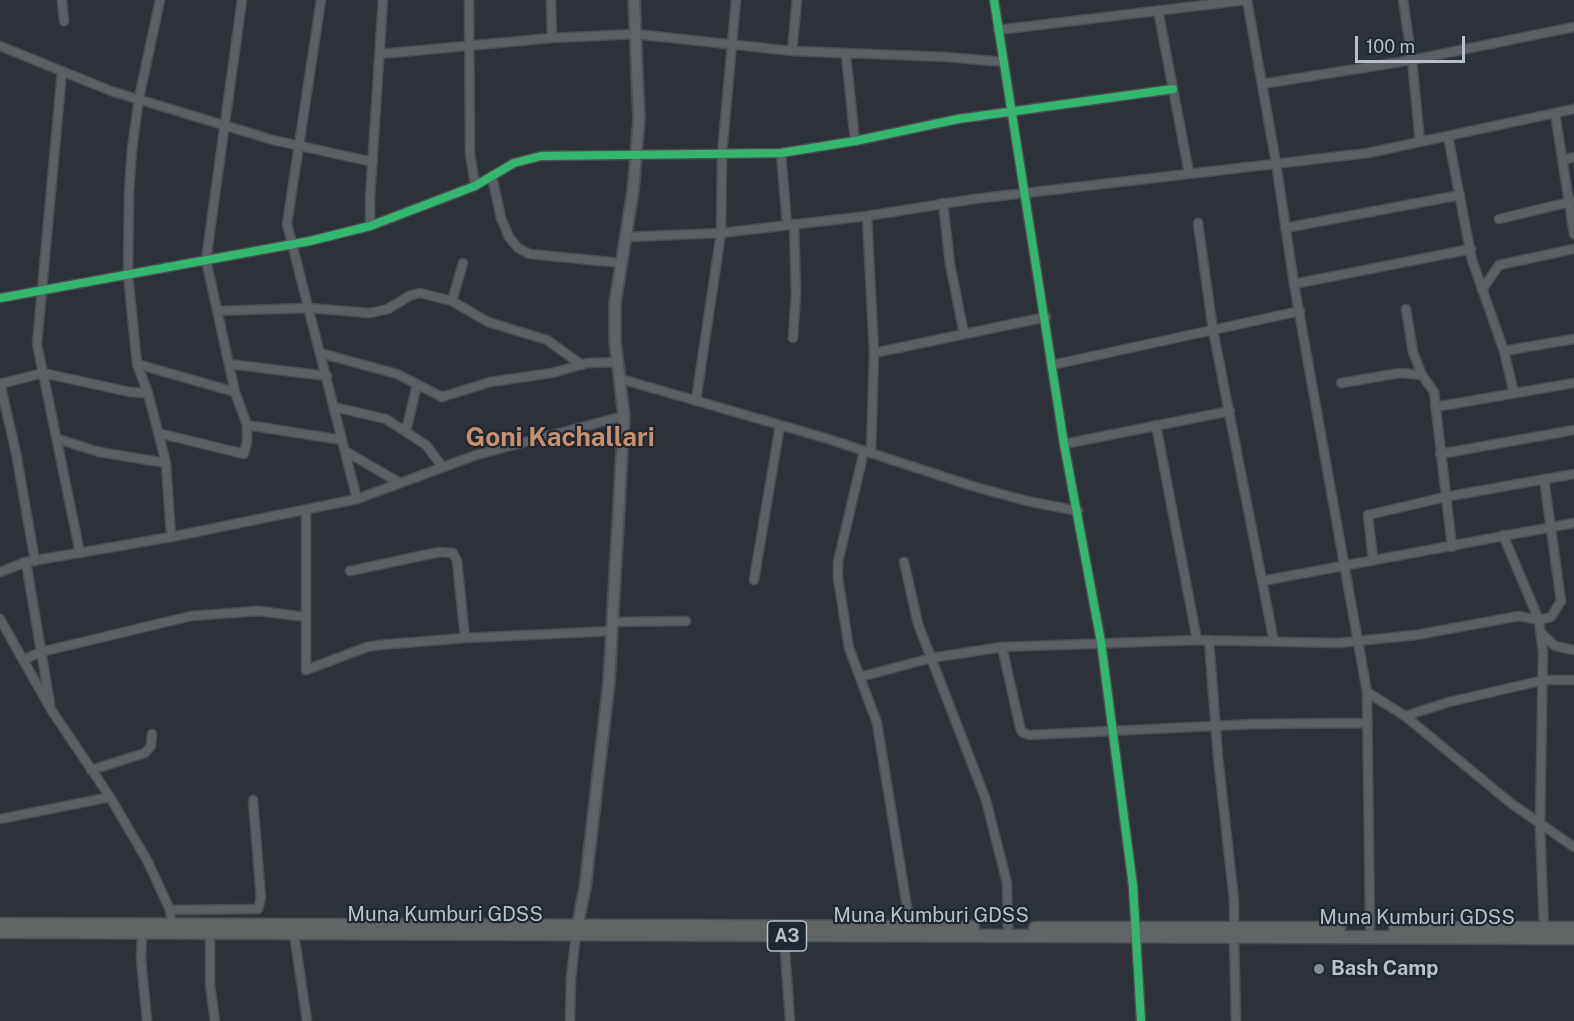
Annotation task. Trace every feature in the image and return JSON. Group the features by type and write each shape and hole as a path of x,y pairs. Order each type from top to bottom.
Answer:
{"highway":[{"name":"Muna Kumburi GDSS","path":"0,924 172,929 576,930 784,936 1234,932 1574,938"},
{"name":"Muna Kumburi GDSS","path":"0,932 142,933 172,929 210,934 294,934 908,927 1136,932"},
{"name":"Muna Kumburi GDSS","path":"1234,932 1370,928 1574,928"}],"main road":[{"path":"576,930 585,888 593,825 612,627 624,416 617,362 615,303 626,237 639,119 634,0"}],"street":[{"path":"62,0 64,21"},
{"path":"160,0 139,98 129,192 128,275 137,364 148,393 166,463 171,537"},
{"path":"158,433 244,454 247,425 235,392 206,260 242,0"},
{"path":"321,0 288,224 295,244 308,308 357,499"},
{"path":"370,226 384,0"},
{"path":"469,0 470,153 475,186"},
{"path":"551,0 552,38"},
{"path":"696,400 721,233 722,154 736,0"},
{"path":"792,51 797,0"},
{"path":"994,0 1046,317 1064,444 1101,642 1133,886 1141,1021"},
{"path":"998,30 1247,0 1276,163 1294,284 1367,693 1370,928"},
{"path":"1403,0 1412,60 1420,142"},
{"path":"1158,10 1189,173"},
{"path":"1262,84 1412,60 1574,27"},
{"path":"380,54 552,38 635,34 792,51 846,55 947,57 1004,62"},
{"path":"0,46 111,91 299,146 373,162"},
{"path":"846,55 855,141"},
{"path":"62,71 44,291 37,344 80,553"},
{"path":"0,298 295,244 370,226 475,186 514,163 541,156 782,153 855,141 958,119 1173,88"},
{"path":"626,237 721,233 867,216 943,203 1368,153 1574,110"},
{"path":"1556,113 1572,202 1574,234"},
{"path":"1448,136 1470,249 1504,351 1514,393"},
{"path":"782,153 796,293 793,338"},
{"path":"1563,160 1574,157"},
{"path":"492,176 501,218 509,237 518,248 530,254 621,263"},
{"path":"1285,228 1460,195"},
{"path":"1499,219 1572,202"},
{"path":"943,203 950,264 964,334"},
{"path":"867,216 874,352 868,452 838,562 838,578 849,648 877,723 908,914 908,927"},
{"path":"1198,223 1213,330 1274,642"},
{"path":"1294,284 1470,249"},
{"path":"1482,290 1499,265 1574,249"},
{"path":"452,301 463,263"},
{"path":"217,311 308,308 370,313 388,309 409,296 420,293 452,301 488,322 548,340 582,365"},
{"path":"1406,309 1413,352 1422,375 1434,392 1452,547"},
{"path":"1052,364 1300,311"},
{"path":"874,352 1046,317"},
{"path":"1504,351 1574,339"},
{"path":"320,354 397,374 442,398 490,382 552,373 582,365 617,362"},
{"path":"137,364 235,392"},
{"path":"229,364 327,376"},
{"path":"1341,383 1400,372 1422,375"},
{"path":"52,711 41,652 16,453 0,383 43,373 130,392 148,393"},
{"path":"621,379 780,424 972,486 1027,501 1078,511"},
{"path":"1435,407 1574,383"},
{"path":"406,431 417,385"},
{"path":"334,407 386,419 426,446 442,466"},
{"path":"1064,444 1230,411"},
{"path":"0,572 31,562 171,537 357,499 442,466 624,416"},
{"path":"754,580 780,424"},
{"path":"247,425 342,440"},
{"path":"1156,425 1197,640"},
{"path":"1440,454 1574,430"},
{"path":"58,439 99,452 166,463"},
{"path":"345,451 400,483"},
{"path":"1373,559 1368,515 1445,497 1574,474"},
{"path":"860,677 931,658 1002,647 1197,640 1359,641 1519,616 1539,620 1551,617 1561,601 1544,480"},
{"path":"306,510 306,670 367,647 686,621"},
{"path":"1262,581 1574,523"},
{"path":"1503,535 1539,620 1542,634 1544,680 1540,826 1544,928"},
{"path":"350,571 439,552 453,553 457,561 465,638"},
{"path":"904,562 918,624 986,800 1007,883 1008,928"},
{"path":"23,660 41,652 191,616 258,611 306,617"},
{"path":"0,619 52,711 110,797 148,862 170,910 172,929"},
{"path":"1542,634 1554,646 1574,650"},
{"path":"1209,640 1215,725 1234,900 1236,1021"},
{"path":"1002,647 1022,732 1043,735 1215,725 1368,723"},
{"path":"1405,716 1449,702 1544,680 1574,680"},
{"path":"1367,693 1405,716 1540,826 1574,848"},
{"path":"91,770 145,753 151,746 152,734"},
{"path":"0,819 110,797"},
{"path":"170,910 258,909 261,898 253,800"},
{"path":"570,1021 571,978 576,930"},
{"path":"142,933 141,959 147,1021"},
{"path":"210,934 210,985 215,1021"},
{"path":"294,934 307,1021"},
{"path":"784,936 790,1021"}],"cycle path":[{"path":"994,0 1064,444 1101,642 1133,886 1141,1021"},
{"path":"0,298 310,241 370,226 475,186 514,163 541,156 781,153 855,141 958,119 1173,89"}],"place":[{"name":"Bash Camp","path":"1319,969"}],"district":[{"name":"Goni Kachallari","path":"560,438"}]}
